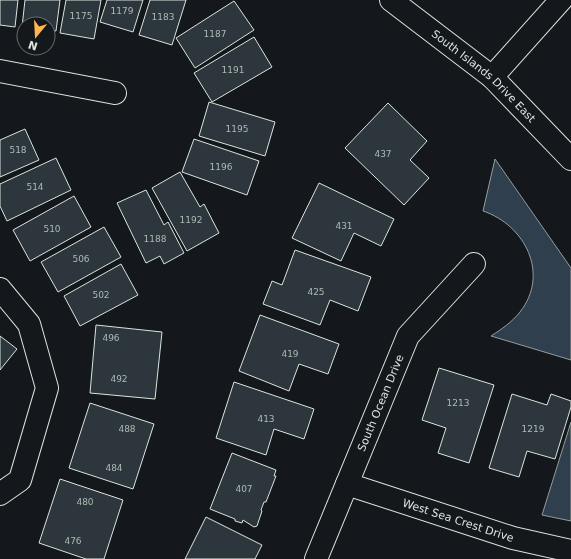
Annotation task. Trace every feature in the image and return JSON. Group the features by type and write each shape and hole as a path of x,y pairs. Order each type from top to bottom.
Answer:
{"street":[{"name":"South Islands Drive East","path":"391,0 492,77 571,159"},
{"path":"492,77 561,0"},
{"path":"0,71 115,93"},
{"name":"South Ocean Drive","path":"316,559 408,336 474,264"},
{"path":"0,289 29,324 47,388 20,480 0,494"},
{"name":"West Sea Crest Drive","path":"347,484 513,538 571,551"}],"water":[{"path":"495,159 571,268 571,360 491,336 507,325 520,312 529,297 533,282 533,267 528,252 521,239 511,227 498,218 483,211"},
{"path":"571,422 571,521 542,515"}],"building":[{"path":"0,0 18,0 15,27 0,25"},
{"path":"25,0 60,0 56,31 56,16 23,16"},
{"path":"66,0 101,0 94,39 60,33"},
{"path":"107,0 143,0 133,32 100,22"},
{"path":"150,0 186,0 172,45 139,35"},
{"path":"234,1 254,30 195,68 176,38"},
{"path":"254,37 272,67 212,102 194,73"},
{"path":"209,102 275,122 265,156 199,136"},
{"path":"388,103 427,141 410,160 429,178 404,205 345,148"},
{"path":"25,129 39,160 0,177 0,140"},
{"path":"194,139 259,161 247,195 182,172"},
{"path":"56,158 71,190 7,221 0,206 0,184"},
{"path":"180,172 200,207 204,204 219,233 187,251 152,188"},
{"path":"319,183 394,219 381,246 354,233 341,261 292,238"},
{"path":"146,190 164,225 168,222 184,253 164,264 160,256 146,263 117,203"},
{"path":"74,196 91,227 30,261 13,230"},
{"path":"104,227 121,257 58,292 41,262"},
{"path":"295,250 371,277 358,311 330,300 320,325 263,304 272,281 282,285"},
{"path":"121,264 138,295 80,326 64,296"},
{"path":"260,315 339,344 328,374 299,364 289,391 239,371"},
{"path":"96,325 162,332 155,399 90,393"},
{"path":"0,336 17,349 0,370"},
{"path":"439,368 494,385 469,463 438,453 446,428 422,420"},
{"path":"234,382 314,409 304,439 274,429 266,455 216,438"},
{"path":"512,394 547,405 551,394 571,401 571,407 555,459 527,451 519,477 489,468"},
{"path":"90,403 154,424 133,489 69,468"},
{"path":"232,453 276,470 274,476 276,476 266,502 264,502 257,526 254,527 243,520 242,523 235,521 235,519 210,509"},
{"path":"60,479 123,500 104,559 86,559 39,543"},
{"path":"206,517 262,545 255,559 185,559"}]}
